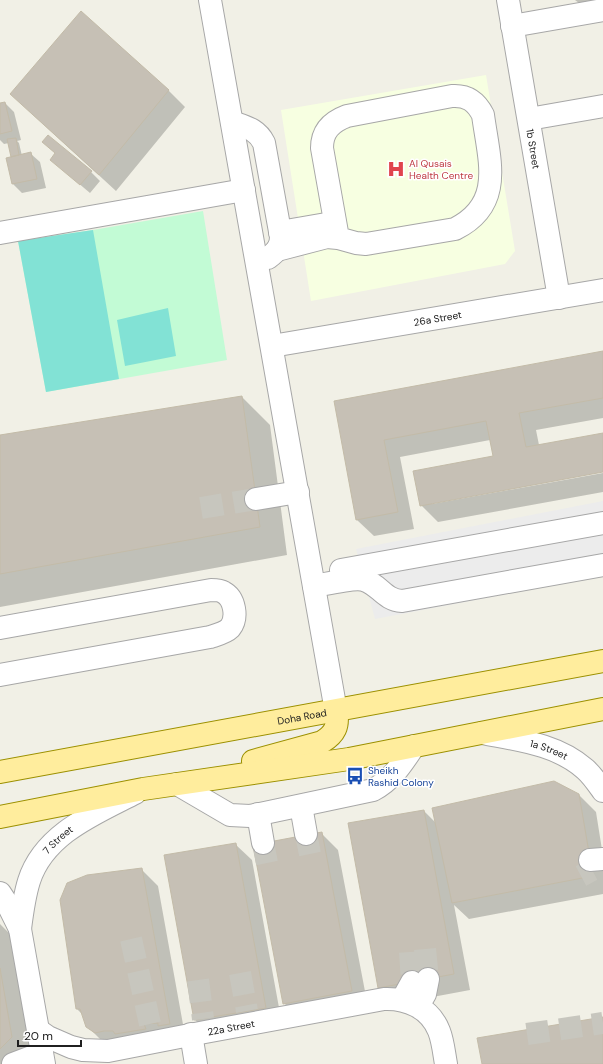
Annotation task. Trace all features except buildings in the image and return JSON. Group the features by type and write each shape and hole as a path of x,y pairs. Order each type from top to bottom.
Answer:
{"main road":[{"name":"Doha Road","path":"0,772 603,661"},
{"path":"0,817 143,789 349,759 603,709"},
{"path":"143,789 322,742 330,737 335,730 338,720 336,710"}],"street":[{"path":"210,0 336,710"},
{"name":"1b Street","path":"508,0 560,298"},
{"path":"512,26 603,10"},
{"path":"257,266 279,241 337,230 356,243 376,243 454,229 466,224 475,216 483,205 488,194 490,182 490,169 483,115 474,102 460,96 452,96 347,116 333,122 324,133 322,148 337,230"},
{"path":"529,119 603,106"},
{"path":"232,122 254,131 264,143 279,241"},
{"path":"0,233 244,190"},
{"name":"26a Street","path":"272,346 603,290"},
{"path":"256,499 298,492"},
{"path":"313,580 356,580 365,574 603,523"},
{"path":"365,574 390,598 402,601 603,566"},
{"path":"0,628 211,590 223,591 229,597 234,607 234,618 230,628 220,634 210,637 0,675"},
{"name":"1a Street","path":"482,734 534,744 554,750 570,758 586,770 603,791"},
{"path":"177,784 230,815 243,816 258,814 301,806 373,790 380,787 392,777 414,746"},
{"name":"7 Street","path":"20,929 29,880 39,859 54,841 92,816 143,789"},
{"path":"301,806 306,834"},
{"path":"258,814 263,843"},
{"name":"7 Street","path":"0,894 8,905 20,929 43,1058"},
{"name":"22a Street","path":"38,1030 48,1037 65,1045 83,1050 108,1051 152,1033 200,1028 248,1017 417,996 439,1030 446,1064"},
{"path":"196,1064 200,1028"},
{"path":"13,1064 43,1058"}],"shaded area":[{"name":"Al Qusais Health Centre","path":"486,75 515,251 505,264 311,301 281,110"},
{"path":"93,230 119,379 46,392 18,241"},
{"path":"168,308 176,356 125,366 117,320"},
{"path":"603,501 603,576 375,619 356,549"}],"green space":[{"path":"203,211 227,360 46,392 18,241"}],"tunnel":[{"path":"201,508 256,499"},
{"path":"306,834 310,854"},
{"path":"263,843 267,863"},
{"path":"581,876 592,870"},
{"path":"131,939 150,1024"},
{"path":"425,949 428,979"},
{"path":"410,952 412,982"},
{"path":"240,973 247,1011"},
{"path":"198,980 203,1019"},
{"path":"527,1034 603,1023"}],"place":[{"name":"Al Qusais Health Centre","path":"396,169"},
{"name":"Sheikh Rashid Colony","path":"355,776"}]}
